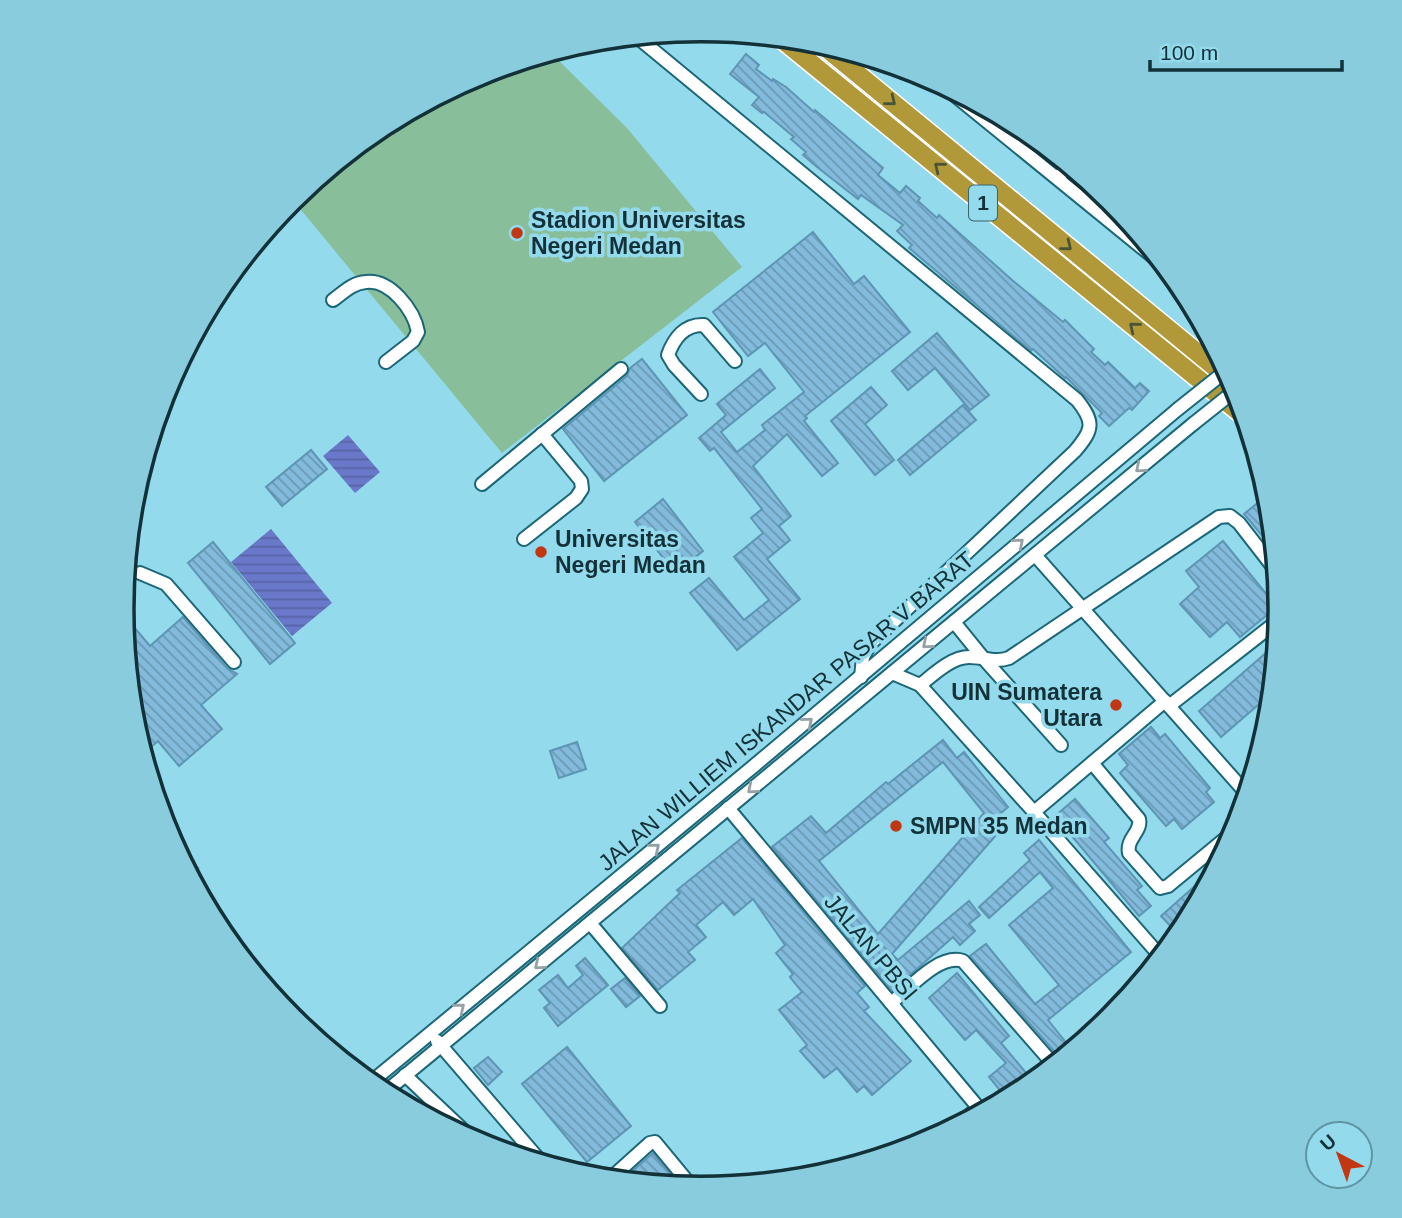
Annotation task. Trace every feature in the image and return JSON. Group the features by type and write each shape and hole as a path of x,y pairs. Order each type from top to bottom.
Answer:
{"highway":[{"name":"1","path":"795,50 1230,404"},
{"name":"1","path":"840,59 1214,366"}],"street":[{"path":"647,45 1077,400 1089,418 1088,432 1075,451 870,644 863,657 861,677"},
{"path":"984,118 1127,235"},
{"path":"1058,178 1062,172"},
{"path":"333,300 349,287 366,282 383,285 400,299 410,312 418,331 413,341 386,362"},
{"path":"701,394 668,355 678,336 689,327 704,325 735,361"},
{"path":"482,484 621,369"},
{"name":"JALAN WILLIEM ISKANDAR PASAR V BARAT","path":"379,1075 1218,377"},
{"name":"JALAN WILLIEM ISKANDAR PASAR V BARAT","path":"394,1085 1227,397"},
{"path":"524,539 576,498 582,489 581,481 542,434"},
{"path":"920,685 960,658 1002,660 1009,657 1219,517 1230,516 1239,523 1265,557"},
{"path":"1035,555 1241,782"},
{"path":"140,573 166,584 234,662"},
{"path":"954,622 1061,745"},
{"path":"1034,811 1167,703 1267,629"},
{"path":"892,673 920,685 1154,949"},
{"path":"1092,762 1139,819 1139,828 1130,840 1129,853 1160,888 1168,886 1216,846"},
{"name":"JALAN PBSI","path":"728,808 976,1105"},
{"path":"590,923 660,1006"},
{"path":"560,926 571,938"},
{"path":"891,1003 937,964 955,958 963,961 1048,1058"},
{"path":"430,1033 531,1150"},
{"path":"405,1075 451,1118"},
{"path":"620,1170 650,1143 656,1142 684,1176"}],"green space":[{"name":"Stadion Universitas Negeri Medan","path":"558,60 627,128 742,267 502,453 300,208 356,159 418,118 484,85"}],"water":[{"path":"348,435 380,472 355,493 323,456"},
{"path":"271,529 332,603 292,636 231,562"}],"building":[{"path":"746,54 759,65 756,69 786,87 883,168 878,175 900,193 906,186 937,218 939,215 1012,280 1063,322 1065,320 1094,349 1091,352 1105,365 1108,362 1135,388 1140,383 1149,391 1132,410 1129,408 1109,426 1099,416 1102,413 1066,377 1033,349 1031,351 909,248 912,245 897,231 903,225 861,195 858,199 817,167 803,155 806,152 791,139 794,137 752,105 759,97 730,74"},
{"path":"813,232 854,284 864,276 910,332 805,416 807,418 804,421 838,463 822,476 787,434 753,466 791,516 779,526 790,540 767,559 800,599 737,650 690,593 709,578 744,620 769,600 734,557 763,533 751,518 762,509 714,448 710,451 699,438 726,415 717,404 760,369 775,388 721,432 737,452 765,430 762,425 804,392 765,343 748,356 713,312"},
{"path":"937,333 989,395 970,410 935,368 908,390 892,371"},
{"path":"642,359 687,415 604,481 563,429 627,376 630,368"},
{"path":"871,387 887,405 865,424 894,460 875,475 831,421"},
{"path":"963,405 976,420 910,475 898,460"},
{"path":"311,450 327,469 282,506 266,487"},
{"path":"663,499 703,551 675,573 635,522"},
{"path":"1258,503 1263,537 1244,514"},
{"path":"1223,541 1268,596 1268,614 1240,637 1227,622 1210,637 1180,604 1199,587 1186,571"},
{"path":"213,542 295,643 270,664 188,563"},
{"path":"183,617 227,668 237,674 201,705 222,729 179,766 158,741 151,747 139,683 135,628 150,646"},
{"path":"1266,653 1260,704 1221,737 1199,711"},
{"path":"1151,727 1160,738 1165,734 1210,788 1206,792 1214,802 1182,829 1174,819 1166,826 1120,773 1128,765 1119,754"},
{"path":"943,740 957,758 964,752 1008,807 995,818 1004,826 892,954 898,960 969,901 980,915 969,924 975,931 960,945 953,937 892,991 772,847 811,816 826,833 886,782 888,784","holes":["943,762 984,813 878,934 819,861"]},
{"path":"577,742 586,769 559,778 550,751"},
{"path":"1075,799 1109,838 1104,842 1142,886 1137,890 1151,906 1139,916 1055,816"},
{"path":"742,838 865,986 857,993 869,1007 864,1011 911,1061 872,1095 864,1086 857,1092 837,1068 824,1078 800,1051 807,1045 779,1010 802,992 790,977 793,974 776,953 785,945 753,899 734,915 723,902 696,925 706,937 688,952 695,960 658,990 622,948 680,893 677,890"},
{"path":"1039,840 1131,952 1048,1020 1066,1042 1055,1052 970,956 986,944 1035,1004 1059,985 1009,925 1053,888 1040,872 989,918 979,907 1030,860 1024,853"},
{"path":"1197,884 1171,926 1161,916"},
{"path":"585,958 608,985 558,1026 544,1008 550,1003 539,990 558,975 568,988 583,975 576,966"},
{"path":"957,973 1009,1036 1001,1043 1026,1073 1000,1090 989,1077 1006,1063 976,1030 965,1040 929,998"},
{"path":"625,978 640,996 626,1007 611,989"},
{"path":"567,1047 631,1126 587,1162 522,1084"},
{"path":"488,1057 502,1072 488,1085 474,1068"},
{"path":"653,1153 671,1175 664,1175 632,1172"}],"place":[{"name":"Stadion Universitas Negeri Medan","path":"517,233"},
{"name":"Universitas Negeri Medan","path":"541,552"},
{"name":"UIN Sumatera Utara","path":"1116,705"},
{"name":"SMPN 35 Medan","path":"896,826"}]}
